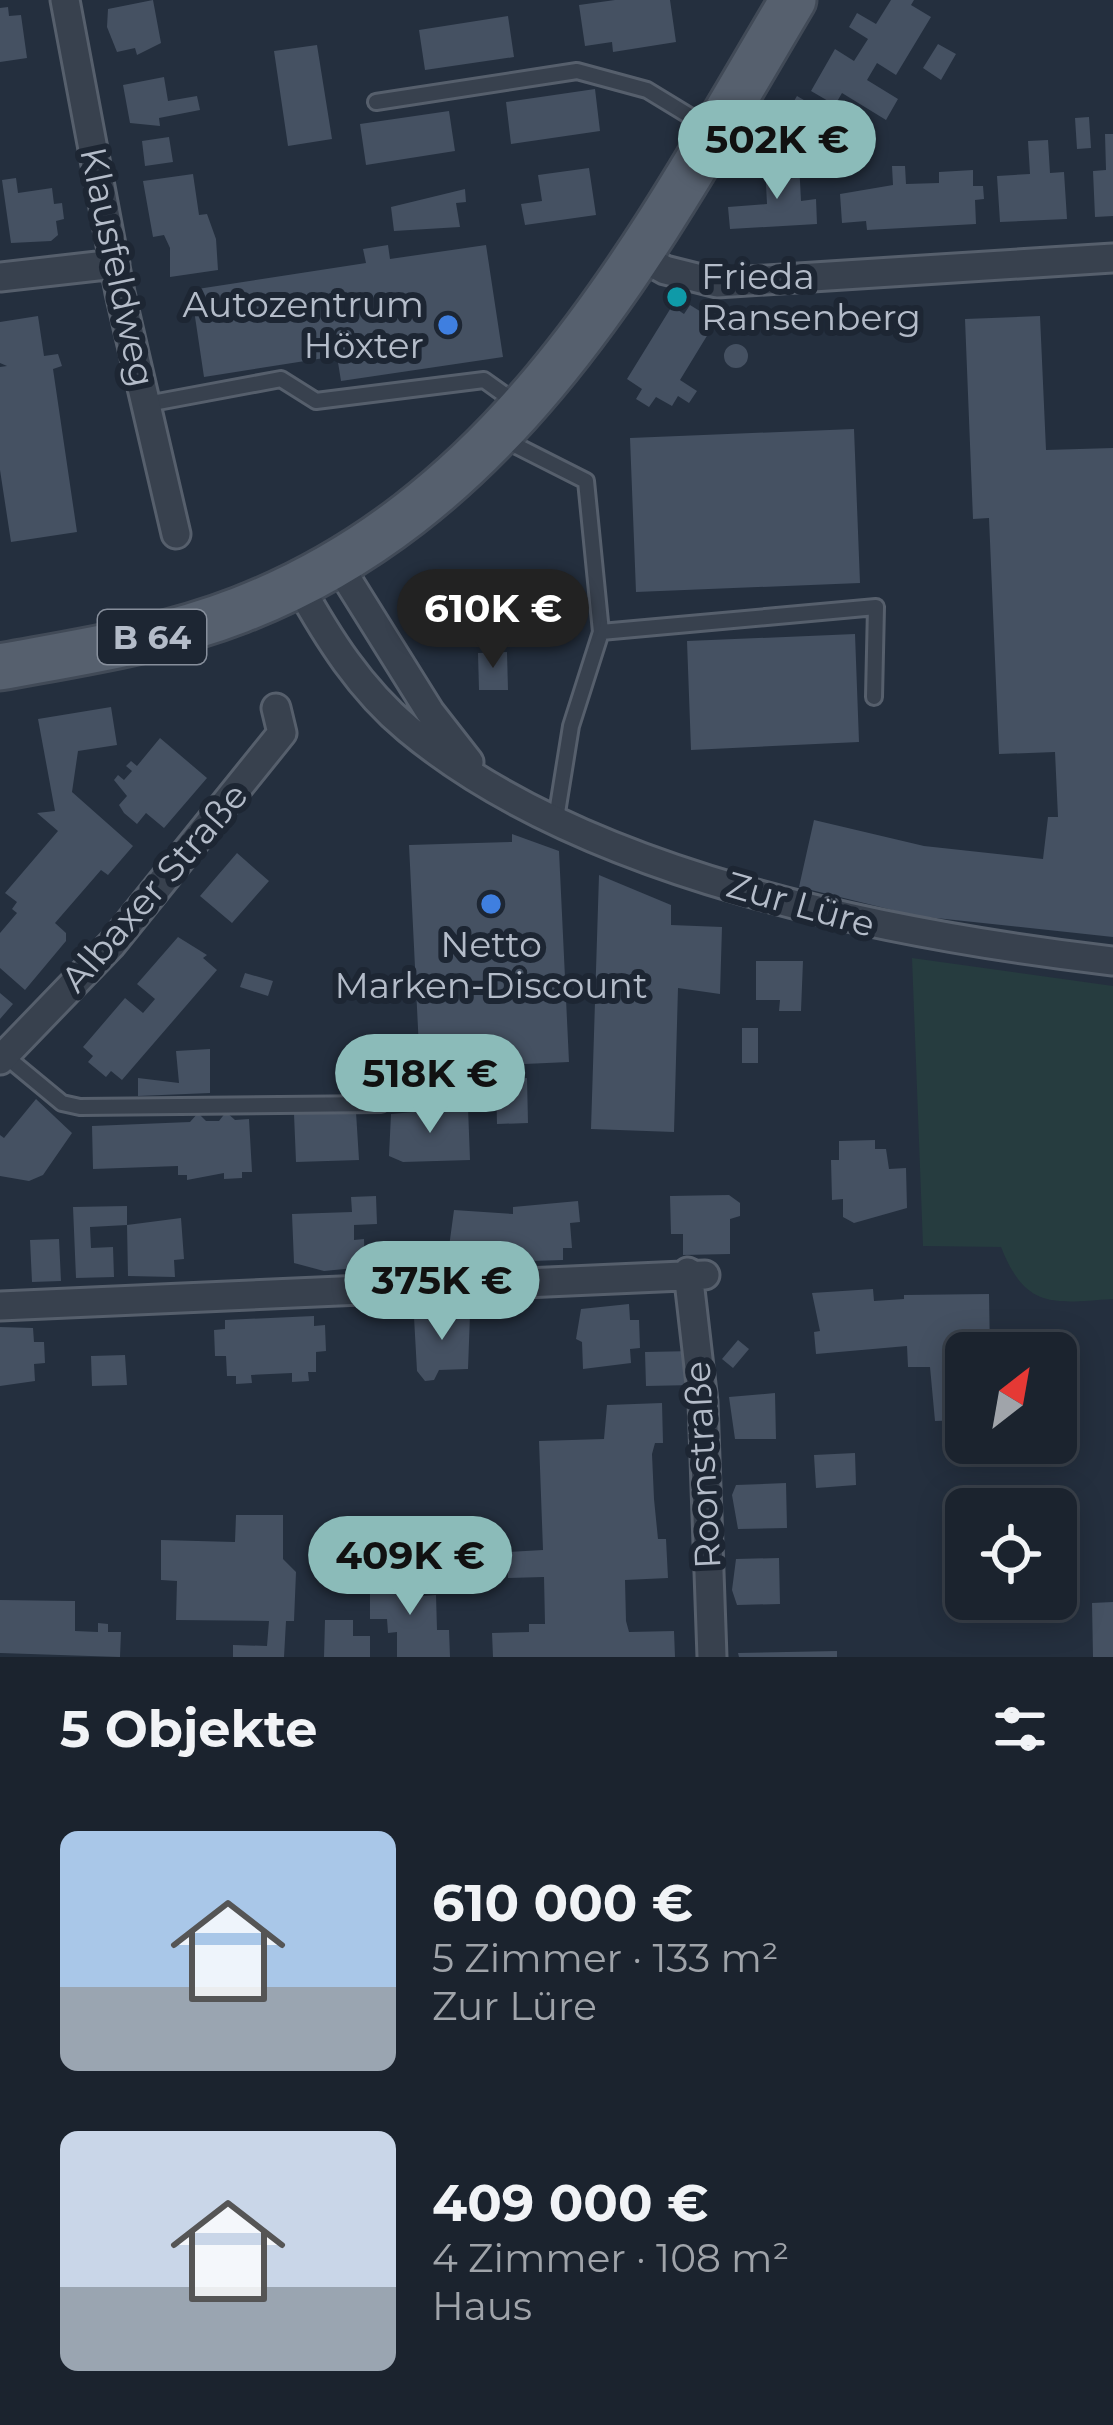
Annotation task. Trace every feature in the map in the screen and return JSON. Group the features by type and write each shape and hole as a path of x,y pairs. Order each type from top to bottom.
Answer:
{"main road":[{"name":"B 64","path":"0,667 195,626 298,584 412,512 511,423 577,348 640,256 794,0"}],"street":[{"name":"Klausfeldweg","path":"64,0 115,264 176,534"},
{"path":"640,256 664,270 717,283 1113,258"},
{"path":"0,277 115,264"},
{"name":"Zur Lüre","path":"337,563 440,726 504,792"},
{"name":"Zur Lüre","path":"298,584 334,649 406,728 504,792 556,819 663,863 845,920 1113,962"},
{"name":"Albaxer Straße","path":"2,1057 112,944 207,830 282,733 277,708"},
{"name":"Roonstraße","path":"0,1306 298,1296 696,1274 712,1657"}],"lane":[{"path":"376,102 577,71 646,90 715,131"},
{"path":"147,404 281,379 316,401 484,380 511,423 586,481 601,632 571,726 556,819"},
{"path":"601,632 876,607 874,698"},
{"name":"Albaxer Straße","path":"2,1057 62,1103 80,1107 380,1104"}],"green space":[{"path":"912,958 1113,986 1113,1299 1044,1298 1021,1282 1001,1247 923,1246"}],"building":[{"path":"153,0 161,43 137,55 135,48 117,52 107,27 108,9"},
{"path":"670,0 676,42 613,52 612,42 585,46 579,5"},
{"path":"891,0 914,0 911,5 931,17 896,75 877,63 867,80 898,99 886,120 842,93 835,105 811,91 835,49 854,61 868,39 849,27 857,13 876,24"},
{"path":"8,7 9,16 21,15 27,58 0,62 0,8"},
{"path":"508,16 514,57 425,70 419,30"},
{"path":"938,44 956,54 941,80 923,68"},
{"path":"317,45 332,139 288,146 274,51"},
{"path":"164,77 168,101 197,96 200,110 159,118 160,126 130,123 123,85"},
{"path":"595,89 600,131 511,144 506,102"},
{"path":"797,96 850,127 829,162 776,131"},
{"path":"449,111 455,151 366,165 360,124"},
{"path":"1089,117 1091,148 1077,149 1075,118"},
{"path":"1105,134 1113,134 1113,216 1095,217 1093,171 1106,170"},
{"path":"169,137 173,162 145,166 142,141"},
{"path":"1048,140 1050,173 1064,172 1067,219 1000,222 997,176 1030,174 1028,141"},
{"path":"799,162 801,201 816,199 817,224 730,229 728,207 767,204 765,164"},
{"path":"892,166 905,166 906,184 939,183 939,172 973,170 973,186 983,186 984,199 975,200 976,224 867,230 866,221 842,223 840,194 893,185"},
{"path":"589,168 596,215 525,225 521,204 542,201 538,175"},
{"path":"193,174 199,215 207,214 216,239 218,270 170,277 170,248 164,235 153,237 143,181"},
{"path":"16,178 18,193 52,188 54,204 62,203 64,219 56,221 58,235 51,241 11,243 2,180"},
{"path":"465,189 466,202 456,203 460,227 394,231 391,207"},
{"path":"388,245 390,259 486,245 503,357 341,381 337,356 204,377 191,290 366,263 363,249"},
{"path":"690,305 716,321 680,380 697,391 689,403 678,396 672,406 656,397 649,407 636,399 642,389 627,379 672,306 684,314"},
{"path":"38,316 44,356 58,354 62,366 53,369 77,532 11,542 0,470 0,367 7,366 0,363 0,322"},
{"path":"1040,316 1046,450 1113,448 1113,937 917,916 799,887 814,820 924,846 1043,859 1048,817 1058,817 1055,752 999,754 989,518 973,519 965,319"},
{"path":"736,344 748,356 736,368 724,356"},
{"path":"854,429 860,583 636,592 630,438"},
{"path":"855,634 859,742 691,750 687,641"},
{"path":"507,652 508,690 479,690 478,653"},
{"path":"111,707 117,745 78,751 72,792 133,846 108,875 101,870 55,923 66,933 66,941 25,990 0,968 0,933 17,913 12,909 17,902 5,893 58,831 37,813 55,811 38,719"},
{"path":"160,738 207,778 164,828 146,813 137,824 124,813 119,805 127,796 114,780 118,775 124,780 132,771 126,766 131,761 137,766"},
{"path":"512,834 559,851 569,1062 420,1069 409,845 512,842"},
{"path":"237,853 269,881 232,923 200,896"},
{"path":"599,875 671,905 671,925 722,927 720,994 678,988 674,1132 591,1129"},
{"path":"178,937 207,955 203,958 217,970 122,1080 111,1071 106,1077 88,1062 93,1056 83,1047 125,998 143,1013 155,999 137,984"},
{"path":"756,961 803,961 801,1011 779,1011 780,1000 756,1000"},
{"path":"245,973 273,981 268,996 240,987"},
{"path":"0,993 13,1004 0,1019"},
{"path":"742,1028 758,1028 758,1063 742,1063"},
{"path":"210,1049 210,1093 138,1096 138,1078 179,1083 176,1051"},
{"path":"527,1078 528,1123 497,1124 496,1080"},
{"path":"36,1099 72,1133 43,1175 29,1181 0,1176 0,1135 4,1138"},
{"path":"468,1107 470,1160 403,1162 389,1156 391,1114"},
{"path":"226,1112 235,1120 249,1119 252,1172 242,1172 242,1178 224,1179 224,1173 187,1180 187,1175 178,1175 178,1166 93,1169 92,1126 190,1122 198,1113 206,1121 219,1121"},
{"path":"356,1112 359,1160 296,1162 294,1114"},
{"path":"875,1140 875,1149 886,1149 889,1169 906,1168 907,1208 854,1223 843,1217 843,1199 832,1200 831,1160 839,1160 839,1141"},
{"path":"729,1195 740,1203 740,1216 730,1219 730,1254 683,1255 683,1234 671,1234 670,1196"},
{"path":"376,1196 377,1224 354,1225 354,1240 364,1239 365,1267 324,1271 294,1263 292,1214 352,1212 351,1197"},
{"path":"578,1201 580,1222 570,1223 572,1248 563,1248 563,1260 472,1263 471,1250 449,1247 454,1210 513,1214 513,1207"},
{"path":"127,1206 127,1225 90,1227 91,1248 113,1247 114,1277 76,1278 73,1207"},
{"path":"181,1218 184,1259 174,1260 175,1277 128,1276 127,1225"},
{"path":"59,1239 61,1281 32,1282 30,1240"},
{"path":"873,1289 874,1301 904,1299 904,1295 989,1294 990,1332 945,1332 945,1421 935,1421 930,1367 908,1367 907,1346 816,1354 814,1332 820,1331 812,1293"},
{"path":"629,1304 630,1320 639,1320 640,1348 630,1349 631,1363 583,1369 582,1342 576,1339 581,1309"},
{"path":"463,1311 470,1315 468,1369 439,1370 434,1380 425,1381 417,1371 414,1317"},
{"path":"314,1316 314,1326 325,1325 326,1351 316,1352 316,1372 308,1372 309,1381 292,1382 292,1373 251,1375 252,1383 236,1384 236,1376 227,1376 226,1356 215,1356 214,1330 225,1329 225,1320"},
{"path":"0,1327 33,1328 34,1342 44,1342 45,1363 34,1364 35,1381 0,1386"},
{"path":"738,1340 749,1349 733,1368 722,1359"},
{"path":"694,1351 694,1385 646,1386 645,1352"},
{"path":"125,1355 127,1385 92,1386 91,1356"},
{"path":"775,1393 776,1439 735,1439 729,1397"},
{"path":"662,1403 663,1443 655,1443 652,1454 658,1539 666,1539 668,1578 625,1580 626,1621 629,1632 674,1631 675,1657 493,1657 492,1633 529,1632 529,1624 545,1624 544,1577 508,1578 507,1552 543,1550 539,1441 604,1439 607,1405"},
{"path":"855,1453 856,1485 816,1488 814,1455"},
{"path":"786,1483 787,1528 738,1529 732,1495 736,1485"},
{"path":"236,1515 283,1515 283,1559 296,1572 294,1621 286,1621 284,1657 233,1657 233,1645 267,1646 269,1621 176,1620 177,1581 161,1580 161,1540 235,1542"},
{"path":"779,1558 780,1604 737,1605 732,1590 736,1559"},
{"path":"387,1579 420,1579 421,1596 436,1595 437,1630 449,1630 450,1657 397,1657 397,1632 388,1633 387,1619 370,1619 370,1586 387,1586"},
{"path":"0,1600 75,1601 75,1631 98,1632 98,1623 108,1624 108,1632 121,1632 120,1657 0,1653"},
{"path":"1113,1602 1113,1657 1093,1657 1092,1603"},
{"path":"325,1620 353,1620 353,1636 370,1636 370,1657 324,1657"},
{"path":"837,1651 837,1657 739,1657 738,1653"}],"place":[{"name":"Frieda Ransenberg","path":"677,297"},
{"name":"Autozentrum Höxter","path":"448,325"},
{"name":"Netto Marken-Discount","path":"491,904"}]}
